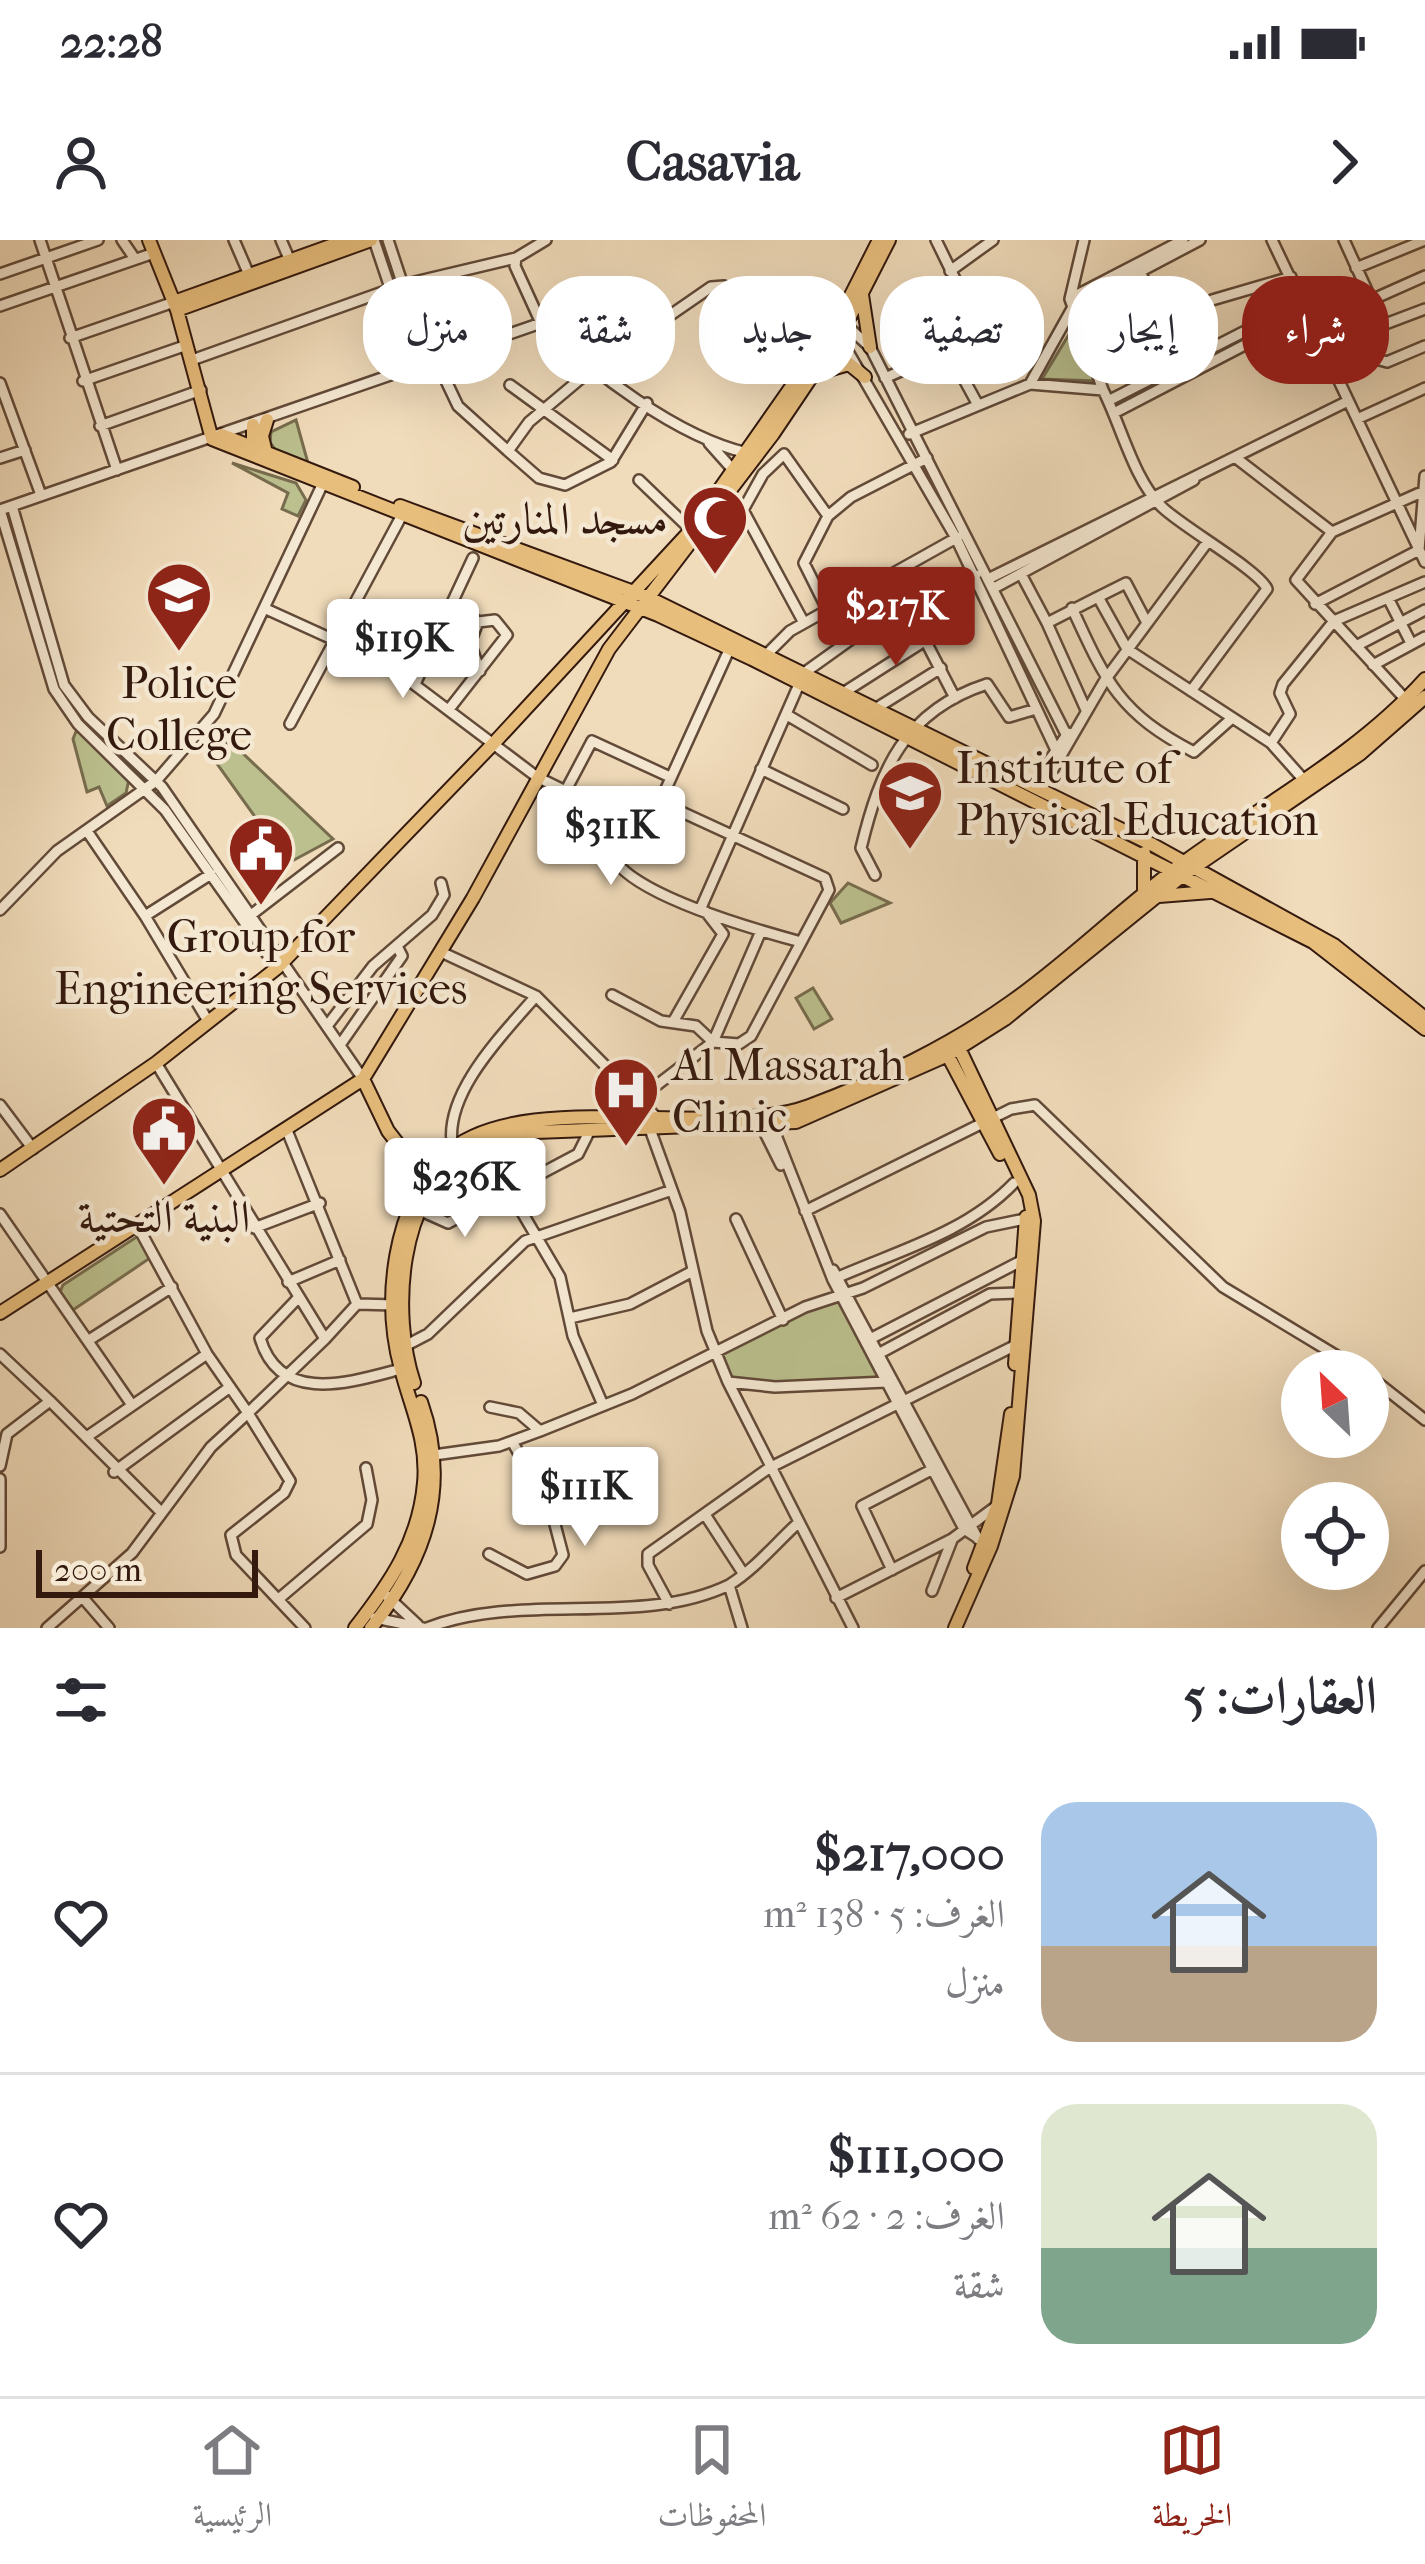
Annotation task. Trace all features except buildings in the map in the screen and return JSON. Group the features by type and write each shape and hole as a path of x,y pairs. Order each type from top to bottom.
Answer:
{"main road":[{"path":"175,306 346,240"},
{"path":"175,306 373,240"},
{"path":"856,303 878,241"},
{"path":"856,289 878,241"},
{"path":"151,247 216,433 636,600 729,650 758,656"},
{"path":"862,295 869,347"},
{"path":"856,369 865,376"},
{"path":"0,1313 363,1079 441,952 636,600 797,384"},
{"path":"0,1170 156,1063 280,965 598,631 659,582 806,384"},
{"path":"257,453 260,422"},
{"path":"325,480 590,589 667,608 1144,853 1184,868 1224,847 1360,754 1425,697"},
{"path":"659,582 667,608"},
{"path":"590,589 600,604 598,631 609,649"},
{"path":"802,679 843,693 908,731 1037,788 1220,887 1331,948 1425,1018"},
{"path":"404,1153 425,1159 450,1152 484,1132 520,1124 765,1119 835,1106 950,1046 1056,970 1406,700 1425,679"},
{"path":"1220,887 1217,863 1224,847"},
{"path":"1144,853 1148,895"},
{"path":"1148,895 1220,887"},
{"path":"1331,948 1425,1029"},
{"path":"950,1046 1029,1195 1013,1476 984,1542"},
{"path":"363,1079 373,1105 404,1153 431,1179"},
{"path":"339,1095 373,1105"},
{"path":"988,1121 1030,1218 1023,1260 1025,1294"},
{"path":"431,1179 482,1144 510,1135 654,1124"},
{"path":"415,1207 450,1152"},
{"path":"387,1596 409,1548 424,1478 421,1432 401,1369 399,1306 415,1207 404,1153"},
{"path":"355,1628 372,1621 424,1541 434,1455 399,1306"},
{"path":"952,1628 998,1504 1021,1343"}],"street":[{"path":"40,240 83,381 117,470"},
{"path":"0,274 98,240"},
{"path":"122,240 135,259"},
{"path":"234,240 250,277"},
{"path":"281,240 291,263"},
{"path":"373,240 391,276"},
{"path":"388,240 395,276"},
{"path":"441,276 516,257 546,240"},
{"path":"936,240 953,276"},
{"path":"950,271 975,258 993,240"},
{"path":"1077,276 1084,240"},
{"path":"1120,276 1183,240"},
{"path":"1131,276 1200,240"},
{"path":"1272,240 1290,276"},
{"path":"1344,240 1361,276"},
{"path":"1357,268 1425,240"},
{"path":"0,306 135,259 151,247"},
{"path":"516,257 518,277 536,313"},
{"path":"1140,272 1142,276"},
{"path":"1389,290 1425,276"},
{"path":"192,360 363,299"},
{"path":"70,338 175,306"},
{"path":"1425,309 1380,326 1367,339 1376,359 1387,362 1425,346"},
{"path":"1030,385 1068,311"},
{"path":"856,338 869,347 880,368"},
{"path":"1114,413 1242,342"},
{"path":"83,381 187,345"},
{"path":"856,359 912,464 990,579 1069,735"},
{"path":"0,383 3,406 41,495"},
{"path":"363,1079 151,785 77,704 45,651 0,510 370,384"},
{"path":"445,384 458,406 530,472 559,485 599,471 613,460 647,403"},
{"path":"508,451 575,384"},
{"path":"615,384 706,439 747,453"},
{"path":"888,384 927,458 973,576 1059,750"},
{"path":"967,384 978,405"},
{"path":"1101,384 1155,499 1206,544 1255,572 1267,589 1191,691"},
{"path":"901,438 1030,385 1105,396 1132,384"},
{"path":"1339,384 1425,562"},
{"path":"510,386 613,460"},
{"path":"1357,419 1425,388"},
{"path":"100,426 202,390"},
{"path":"703,911 802,679 857,635 973,576 990,579 1019,569 1346,402"},
{"path":"773,434 829,516"},
{"path":"706,439 734,470"},
{"path":"0,458 25,449"},
{"path":"784,454 763,474 742,510 804,622"},
{"path":"827,609 804,562 829,516 927,458"},
{"path":"1236,458 1332,532"},
{"path":"1419,550 1425,476"},
{"path":"0,910 45,861 151,785 214,714 325,480"},
{"path":"639,480 691,530"},
{"path":"1406,700 1296,580 1332,532 1424,491"},
{"path":"12,506 45,651"},
{"path":"290,724 402,515"},
{"path":"758,656 804,622 961,536"},
{"path":"1037,788 1105,680 1206,544"},
{"path":"1316,604 1419,550"},
{"path":"416,682 472,558"},
{"path":"1019,569 1086,710"},
{"path":"1271,743 1290,714 1280,693 1283,684 1334,622 1425,582"},
{"path":"1046,623 1126,583 1147,623"},
{"path":"1098,597 1127,650 1271,743 1303,779"},
{"path":"842,600 857,635"},
{"path":"1390,600 1411,644"},
{"path":"450,708 507,631 495,620 478,622 452,603"},
{"path":"1072,608 1105,680 1127,708 1194,752 1230,720"},
{"path":"266,609 332,639"},
{"path":"909,609 955,698"},
{"path":"1356,646 1425,610"},
{"path":"478,622 470,644 480,671"},
{"path":"338,627 537,776 624,818"},
{"path":"1373,664 1425,637"},
{"path":"843,693 926,640"},
{"path":"659,802 729,650"},
{"path":"874,709 941,668"},
{"path":"875,875 861,848 885,773 908,731 955,698 987,685 1010,717 1036,709"},
{"path":"787,715 872,765"},
{"path":"565,792 592,741 670,777"},
{"path":"761,769 843,809"},
{"path":"612,995 673,1022 696,1026 713,1042 739,1044 752,1036 801,942 829,882 734,835 641,797 624,818 612,860 703,911 801,942"},
{"path":"87,831 208,1022"},
{"path":"251,915 338,848"},
{"path":"214,871 251,915 280,965"},
{"path":"145,916 214,871"},
{"path":"0,883 14,894"},
{"path":"327,1026 373,965 432,915 444,895 441,884"},
{"path":"673,1022 723,934 703,911"},
{"path":"640,1098 713,1042 761,931"},
{"path":"340,1045 402,956 398,948"},
{"path":"441,952 536,996 640,1098 654,1124 728,1382 853,1628"},
{"path":"450,1152 451,1127 475,1076 536,996"},
{"path":"156,1063 325,1339"},
{"path":"0,1105 33,1148"},
{"path":"805,1211 1024,1105 1044,1108 1222,1288 1326,1350"},
{"path":"765,1119 886,1382 902,1401 967,1527"},
{"path":"286,1128 357,1304"},
{"path":"415,1207 448,1223 585,1148 590,1130"},
{"path":"482,1144 560,1277 569,1318 603,1405"},
{"path":"836,1278 881,1264 984,1210 1014,1183"},
{"path":"405,1346 428,1334 504,1257 538,1234 590,1222 672,1190"},
{"path":"254,1228 320,1203"},
{"path":"0,1214 132,1405"},
{"path":"434,1455 513,1443 717,1354 986,1227 1030,1218"},
{"path":"736,1219 783,1320"},
{"path":"137,1225 207,1354 290,1481 284,1492 241,1522 230,1544 305,1628"},
{"path":"288,1282 340,1260"},
{"path":"872,1338 1023,1260"},
{"path":"569,1318 630,1304 693,1271"},
{"path":"89,1340 172,1287"},
{"path":"844,1294 880,1353 933,1469 967,1527 984,1542"},
{"path":"880,1353 990,1294 1025,1294"},
{"path":"298,1298 260,1338 287,1376 323,1387 401,1369"},
{"path":"357,1304 399,1306"},
{"path":"46,1628 132,1552 211,1447 357,1304"},
{"path":"669,1604 648,1565 648,1554 769,1468 1021,1343"},
{"path":"0,1354 88,1436 115,1472 160,1511"},
{"path":"88,1436 207,1354"},
{"path":"0,1374 13,1364"},
{"path":"728,1382 775,1387 886,1382"},
{"path":"115,1472 230,1387"},
{"path":"1389,1392 1425,1420"},
{"path":"0,1466 7,1434 50,1401"},
{"path":"490,1407 519,1413 540,1431"},
{"path":"489,1554 527,1574 555,1566 563,1555 552,1513 513,1443"},
{"path":"280,1598 367,1524 372,1500 366,1468"},
{"path":"892,1570 862,1506 933,1469"},
{"path":"0,1479 0,1546"},
{"path":"836,1598 952,1539 998,1504"},
{"path":"706,1516 743,1573"},
{"path":"372,1621 423,1627 481,1613 669,1604 729,1585 798,1523"},
{"path":"932,1591 952,1539"},
{"path":"1378,1628 1425,1571"},
{"path":"729,1585 742,1628"},
{"path":"387,1596 423,1627"},
{"path":"84,1599 109,1628"}],"green space":[{"path":"1068,336 1068,380 1044,376"},
{"path":"296,420 308,463 276,451 270,442 271,432"},
{"path":"232,463 296,483 306,500 298,516 282,509 288,493"},
{"path":"77,729 129,779 126,793 107,806 99,787 87,792 73,739"},
{"path":"212,739 234,745 333,839 294,860 271,839 205,747"},
{"path":"848,883 890,903 841,923 830,903"},
{"path":"813,988 832,1019 814,1029 796,998"},
{"path":"138,1236 153,1256 73,1310 60,1292 63,1285"},
{"path":"840,1296 885,1382 776,1386 729,1381 718,1354"}],"place":[{"name":"مسجد المنارتين","path":"715,577"},
{"name":"Police College","path":"179,654"},
{"name":"Institute of Physical Education","path":"910,852"},
{"name":"Group for Engineering Services","path":"261,908"},
{"name":"Al Massarah Clinic","path":"626,1149"},
{"name":"البنية التحتية","path":"164,1188"}]}
